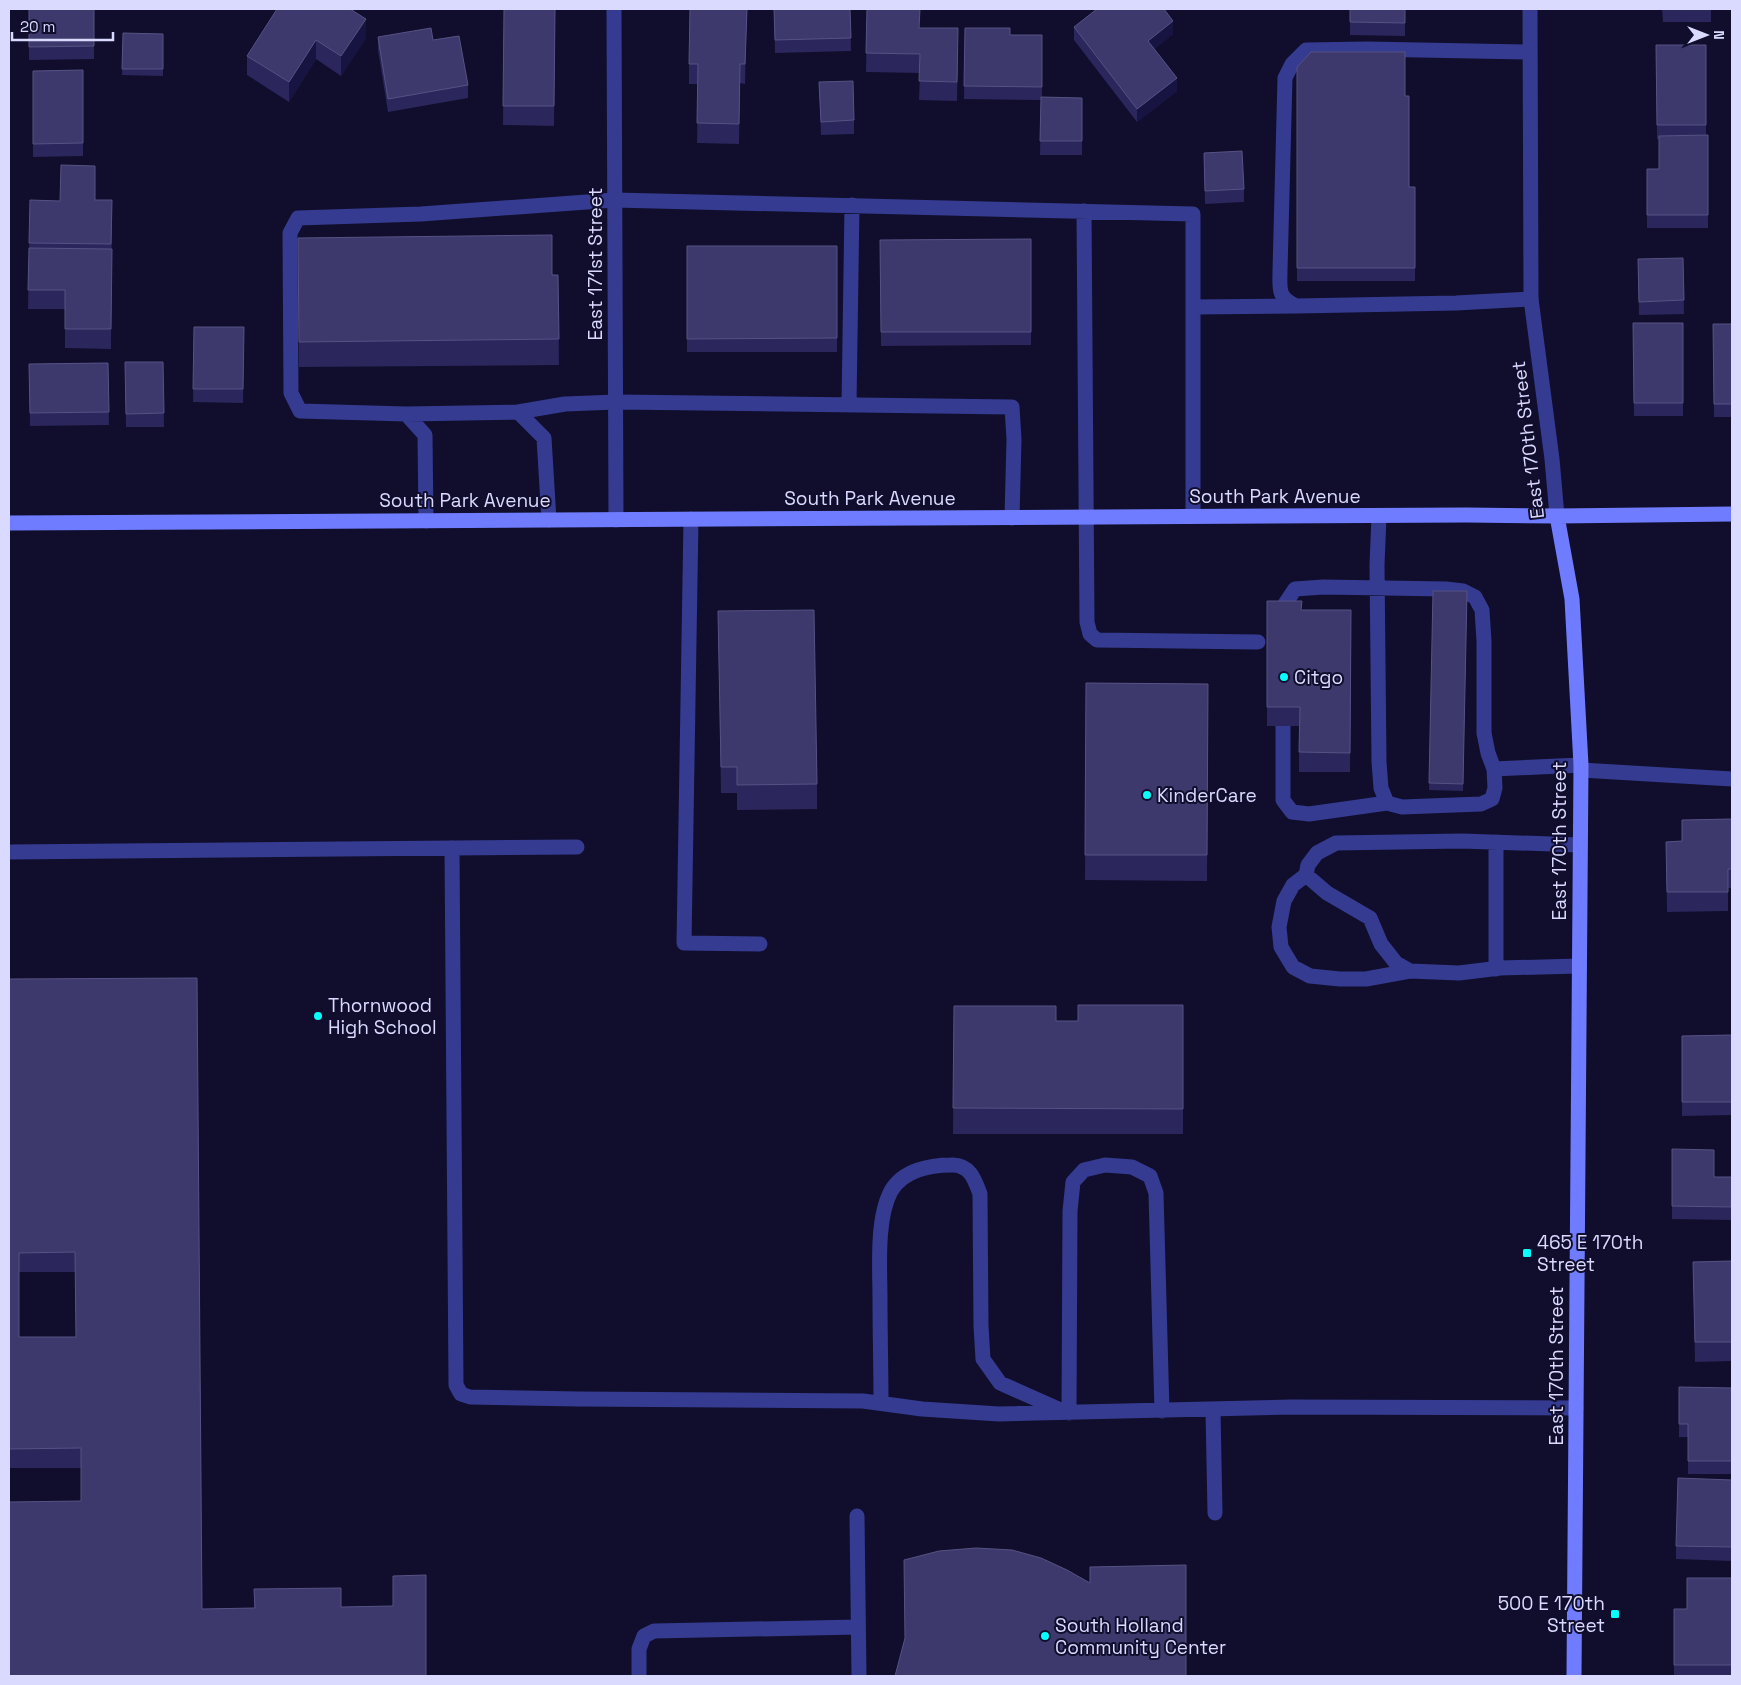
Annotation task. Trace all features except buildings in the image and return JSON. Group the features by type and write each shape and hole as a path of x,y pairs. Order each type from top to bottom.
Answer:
{"street":[{"name":"East 171st Street","path":"614,9 616,520"},
{"name":"East 170th Street","path":"1530,9 1531,299 1552,459 1557,516 1572,599 1580,768 1574,1676"},
{"path":"1296,306 1286,301 1281,293 1280,271 1285,78 1292,64 1306,50 1367,49 1529,52"},
{"path":"1012,518 1014,439 1012,407 616,402 565,404 518,412 406,414 300,411 291,393 290,233 298,218 421,214 614,200 1193,214 1193,516"},
{"path":"849,405 852,205"},
{"path":"1084,211 1087,622 1090,634 1097,640 1258,642"},
{"path":"1193,307 1456,303 1531,299"},
{"path":"518,412 544,438 549,520"},
{"path":"406,414 425,436 426,521"},
{"name":"South Park Avenue","path":"9,523 1732,514"},
{"path":"1379,516 1380,762 1381,788 1387,803"},
{"path":"691,519 684,943 760,944"},
{"path":"1283,688 1283,800 1292,812 1309,814 1387,803 1402,807 1480,804 1492,799 1495,788 1494,769 1484,733 1482,610 1475,596 1463,591 1446,589 1323,587 1295,589 1285,604 1284,630"},
{"path":"1494,769 1580,768 1732,779"},
{"path":"1579,966 1496,969 1459,973 1410,971 1366,979 1310,976 1293,967 1281,946 1280,927 1284,901 1293,885 1306,875 1308,865 1316,853 1336,843 1462,841 1580,845"},
{"path":"1496,842 1496,969"},
{"path":"9,852 577,847"},
{"path":"452,848 456,1385 461,1394 470,1397 578,1400 853,1401 922,1409 999,1414 1291,1408 1576,1408"},
{"path":"1306,875 1327,893 1370,918 1381,944 1396,963 1410,971"},
{"path":"881,1403 880,1258 883,1211 892,1189 908,1175 931,1165 958,1164 973,1174 980,1194 983,1359 1000,1383 1069,1413"},
{"path":"1069,1413 1070,1211 1073,1182 1084,1170 1105,1165 1132,1167 1150,1176 1156,1193 1162,1411"},
{"path":"1213,1410 1215,1513"},
{"path":"857,1516 858,1676"},
{"path":"639,1676 639,1649 644,1636 654,1630 858,1627"}],"place":[{"name":"Citgo","path":"1284,677"},
{"name":"KinderCare","path":"1147,795"},
{"name":"Thornwood High School","path":"318,1016"},
{"name":"465 E 170th Street","path":"1527,1253"},
{"name":"500 E 170th Street","path":"1615,1614"},
{"name":"South Holland Community Center","path":"1045,1636"}]}
